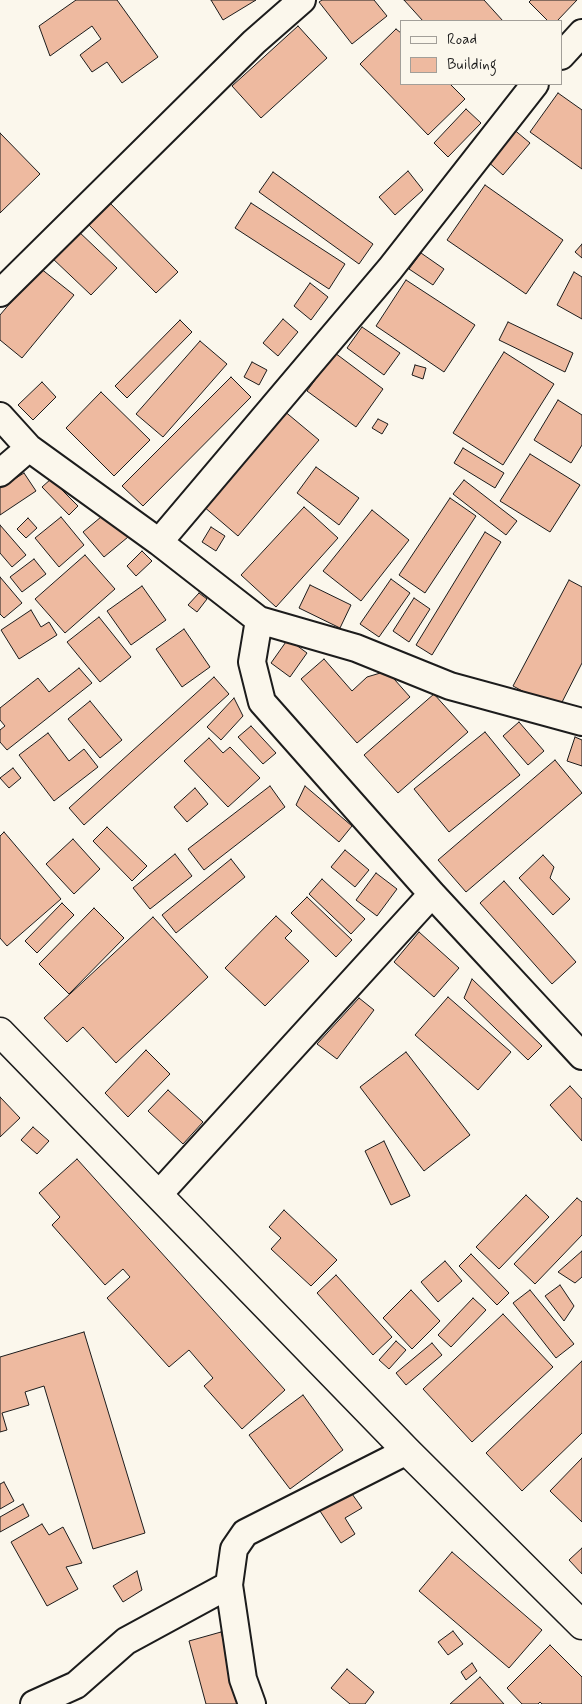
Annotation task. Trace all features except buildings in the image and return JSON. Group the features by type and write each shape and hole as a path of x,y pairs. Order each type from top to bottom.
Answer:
{"street":[{"path":"0,293 254,42 302,0"},
{"path":"562,55 582,33"},
{"path":"159,542 390,269 534,85"},
{"path":"0,416 29,448 159,542 259,620 356,648 450,686 582,722"},
{"path":"0,473 29,448"},
{"path":"259,620 252,662 262,702 432,894 582,1056"},
{"path":"159,1194 432,894"},
{"path":"0,1032 407,1451 582,1625"},
{"path":"252,1704 243,1679 229,1585 234,1549 244,1533 407,1451"},
{"path":"34,1704 76,1685 126,1641 229,1585"}]}
